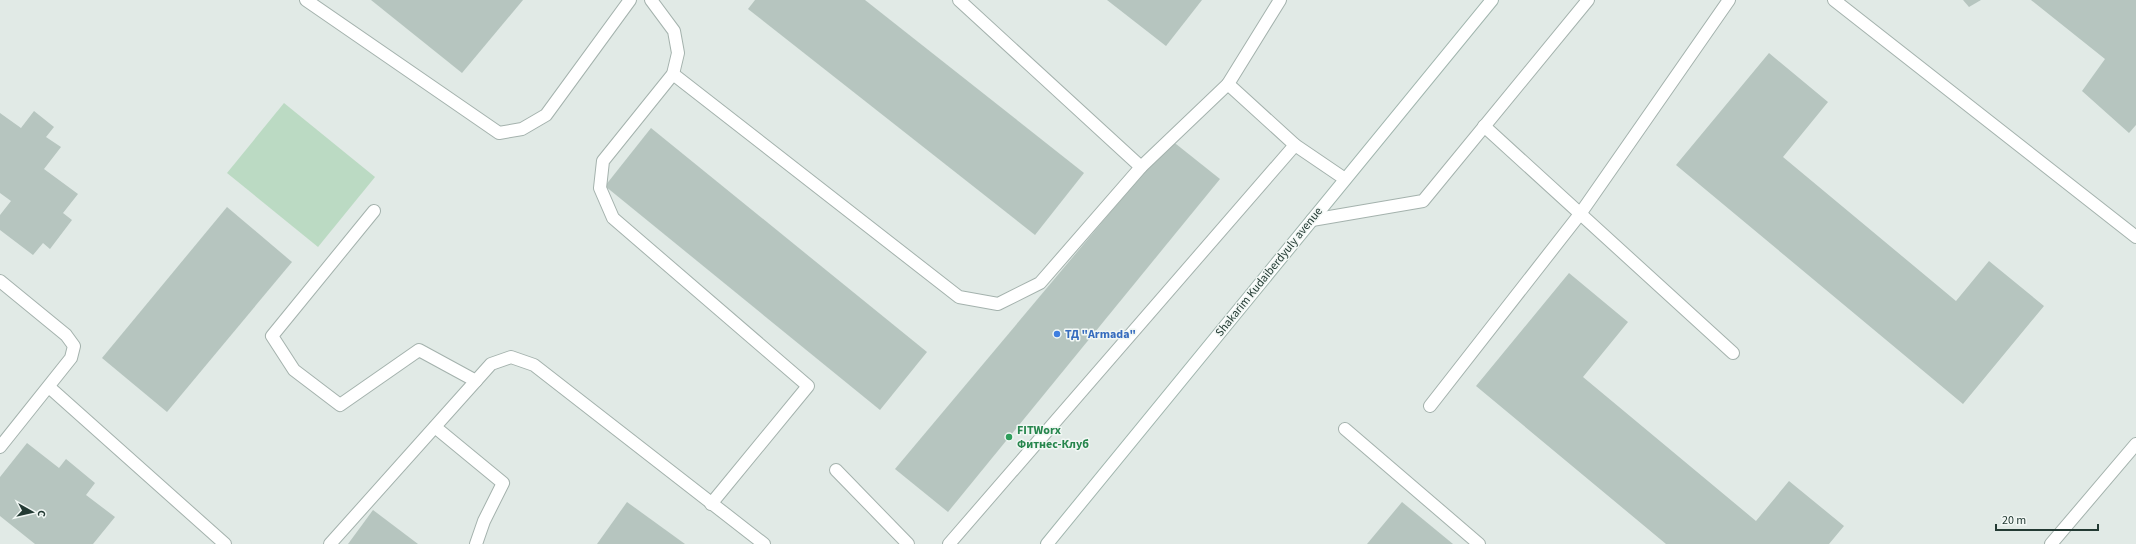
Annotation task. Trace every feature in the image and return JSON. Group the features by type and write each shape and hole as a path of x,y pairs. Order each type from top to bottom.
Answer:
{"main road":[{"path":"306,0 499,134 522,129 546,115 630,0"},
{"path":"651,0 674,31 678,53 673,74 603,161 600,188 613,218 808,386 711,504"},
{"path":"959,0 1141,167"},
{"path":"673,74 959,297 998,304 1040,283 1141,167 1228,84 1280,0"},
{"name":"Shakarim Kudaiberdyuly avenue","path":"1047,544 1492,0"},
{"path":"1312,220 1423,201 1588,0"},
{"path":"1430,406 1580,214 1729,0"},
{"path":"1834,0 2136,237"},
{"path":"1228,84 1295,145 1345,179"},
{"path":"1484,126 1733,353"},
{"path":"949,544 1295,145"},
{"path":"374,211 272,336 294,370 340,405 419,350 476,381"},
{"path":"0,281 66,335 74,346 71,358 0,447"},
{"path":"330,544 491,364 511,357 534,365 764,544"},
{"path":"49,387 225,544"},
{"path":"435,427 503,483 484,521 476,544"},
{"path":"1345,429 1479,544"},
{"path":"2051,544 2136,444"},
{"path":"836,470 908,544"}],"green space":[{"path":"284,103 375,177 318,247 227,173"}],"building":[{"path":"371,0 523,0 462,73"},
{"path":"755,0 865,0 1084,173 1035,235 748,9"},
{"path":"1107,0 1202,0 1166,46"},
{"path":"1963,0 1981,0 1969,7"},
{"path":"2031,0 2136,0 2136,125 2129,133 2082,91 2105,59"},
{"path":"1769,53 1828,102 1783,157 1956,301 1989,261 2044,306 1963,404 1676,165"},
{"path":"34,111 54,127 46,137 61,147 44,169 78,194 63,213 72,220 50,249 43,243 33,255 0,230 0,215 11,201 0,193 0,113 21,128"},
{"path":"651,128 927,352 880,410 605,186"},
{"path":"1171,140 1220,179 948,512 895,469"},
{"path":"227,207 292,262 167,412 102,358"},
{"path":"1569,273 1628,322 1583,377 1756,521 1789,481 1844,526 1829,544 1666,544 1476,386"},
{"path":"27,443 59,468 66,459 95,483 86,495 115,517 93,544 35,544 0,516 0,477"},
{"path":"627,502 685,544 597,544"},
{"path":"1402,502 1453,544 1367,544"},
{"path":"373,510 418,544 348,544"}],"place":[{"name":"ТД \"Armada\"","path":"1057,334"},
{"name":"FITWorx Фитнес-Клуб","path":"1009,437"}]}
